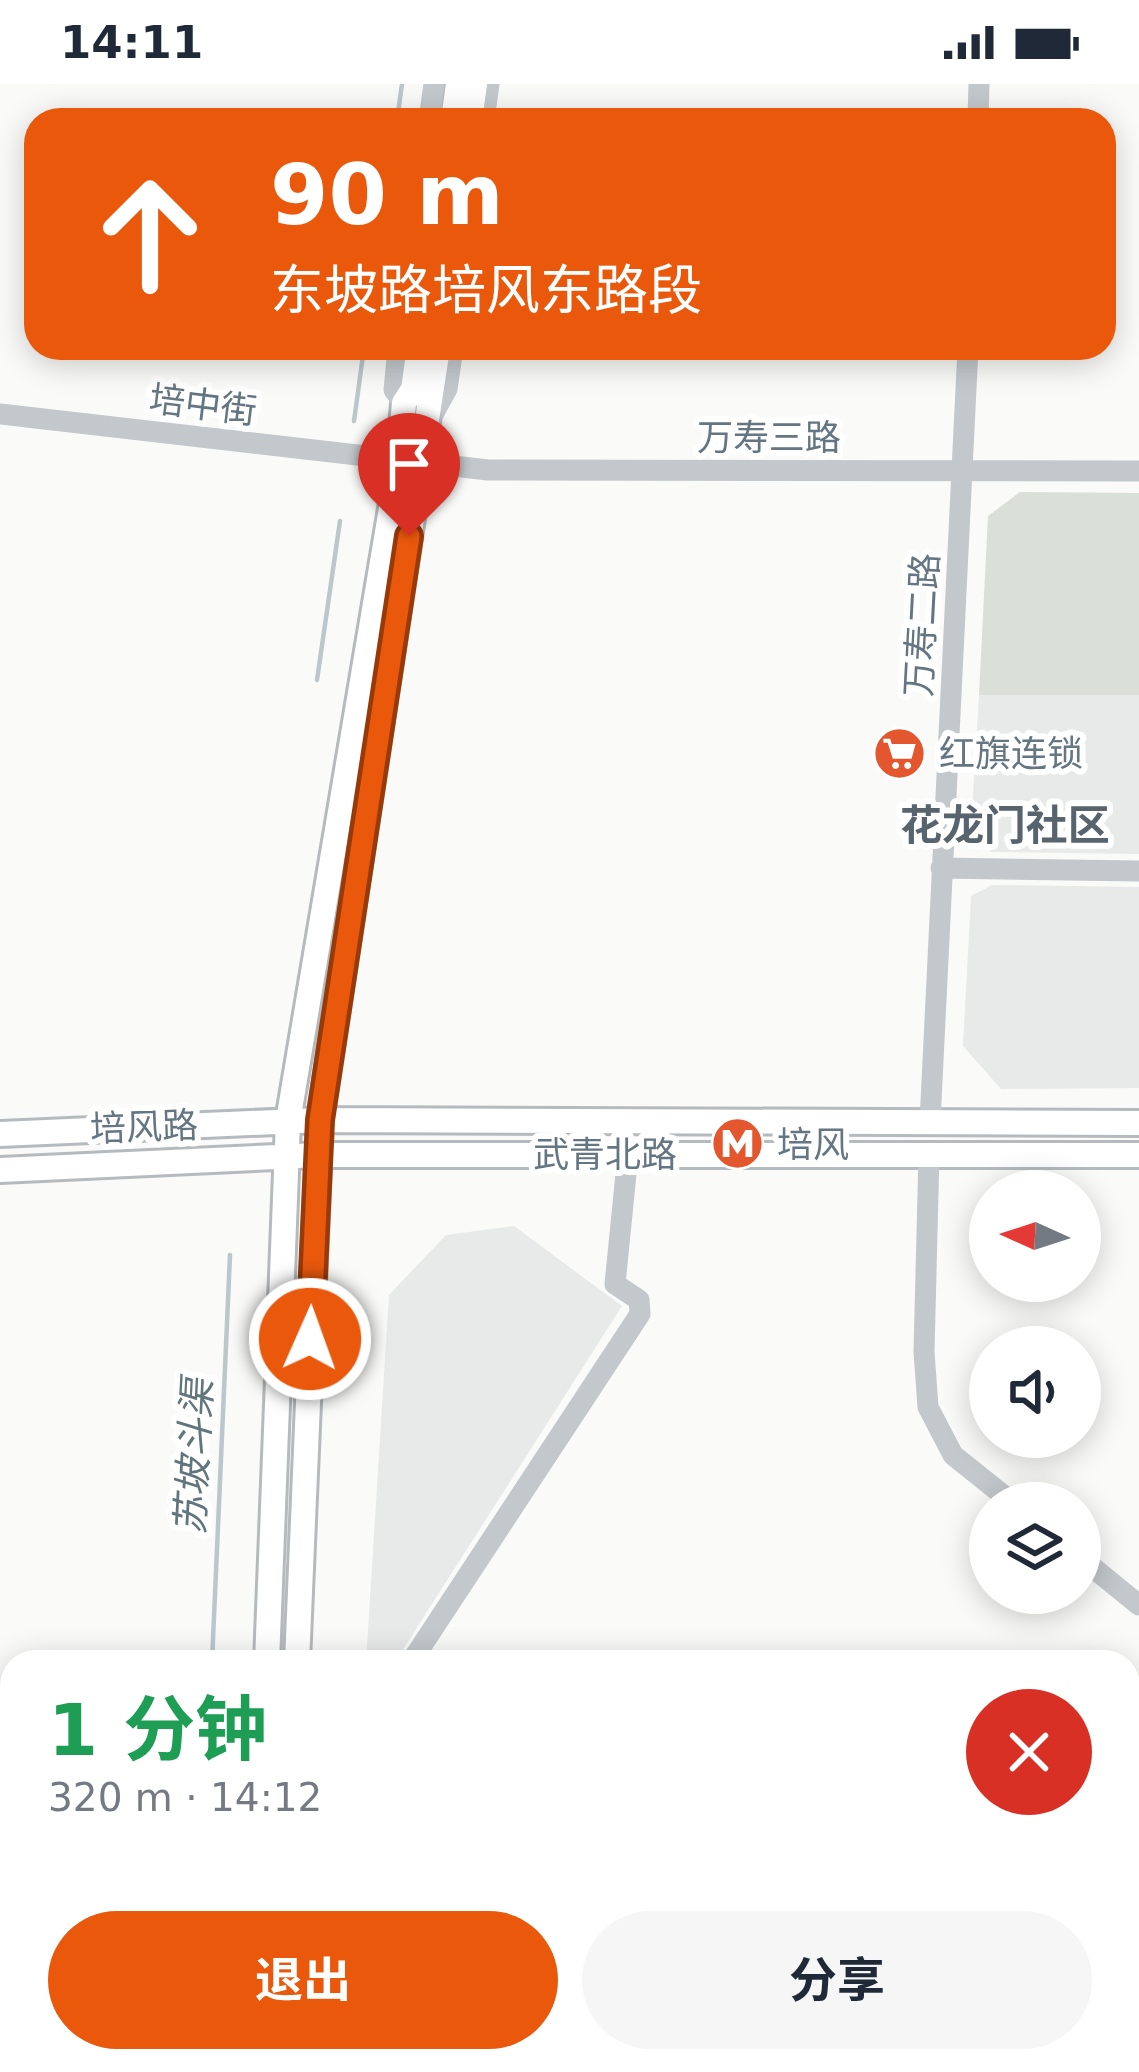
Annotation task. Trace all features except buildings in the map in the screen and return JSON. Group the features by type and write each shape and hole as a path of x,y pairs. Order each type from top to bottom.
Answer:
{"main road":[{"path":"297,1650 320,1120 410,463 404,403 413,389 417,360"},
{"path":"267,1650 288,1121 410,463 425,430 436,360"},
{"name":"武青北路","path":"288,1121 1139,1123"},
{"name":"培风路","path":"0,1134 288,1121"},
{"name":"武青北路","path":"286,1155 1139,1155"},
{"name":"培风路","path":"0,1170 286,1155"}],"street":[{"path":"397,360 394,390 404,403"},
{"path":"425,430 447,389 451,360"},
{"name":"万寿二路","path":"930,1122 968,360"},
{"name":"培中街","path":"0,414 410,463"},
{"name":"万寿三路","path":"410,463 488,470 1139,470"},
{"path":"941,868 1139,871"},
{"path":"419,1650 640,1314 639,1300 614,1284 628,1154"},
{"path":"929,1154 924,1352 928,1407 952,1454 987,1482"},
{"path":"1101,1574 1139,1605"}],"shaded area":[{"path":"1020,492 1139,493 1139,695 979,695 988,516"},
{"path":"979,695 1139,695 1139,854 991,852 971,829"},
{"path":"992,885 1139,887 1139,1088 1001,1089 963,1046 971,896"},
{"path":"514,1226 622,1306 403,1650 367,1650 389,1295 446,1235"}],"waterway":[{"name":"苏坡斗渠","path":"399,108 402,84"},
{"name":"苏坡斗渠","path":"354,421 362,360"},
{"name":"苏坡斗渠","path":"317,680 340,521"},
{"name":"苏坡斗渠","path":"213,1650 230,1255"}],"place":[{"name":"红旗连锁","path":"900,753"},
{"name":"培风","path":"738,1144"}],"district":[{"name":"花龙门社区","path":"1005,825"}],"route":[{"path":"310,1339 320,1120 409,536"}]}
